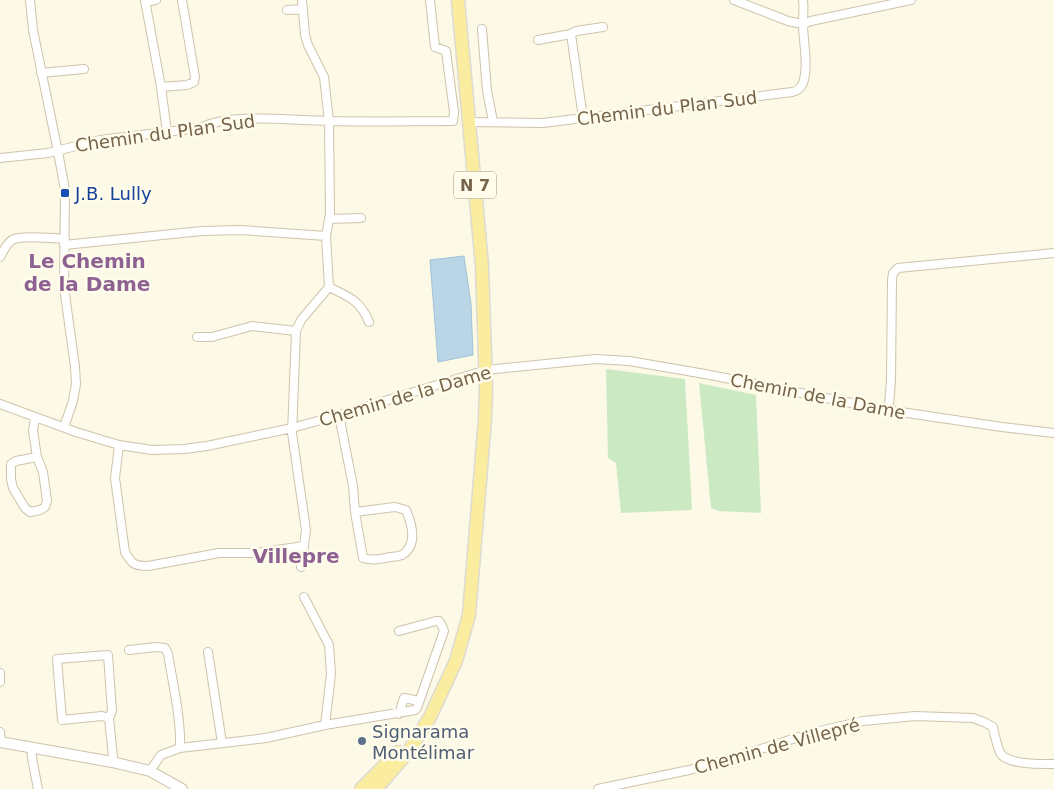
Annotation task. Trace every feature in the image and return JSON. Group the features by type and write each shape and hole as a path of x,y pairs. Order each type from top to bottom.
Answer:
{"main road":[{"name":"N 7","path":"376,789 410,751 430,717 456,661 469,615 485,419 486,370 482,266 458,0"},
{"name":"N 7","path":"361,789 390,761 430,717"}],"street":[{"path":"30,0 33,30 65,190 64,288 76,384 74,401 64,427"},
{"path":"156,0 145,1 161,87 167,132"},
{"path":"161,87 186,85 194,82 195,77 182,0"},
{"path":"301,567 306,530 292,428 296,331 301,320 329,287 326,236 329,219 329,121 324,77 304,34 302,0"},
{"name":"Chemin du Plan Sud","path":"0,158 48,153 100,140 199,128 208,124 241,119 453,121 454,112 446,52 435,46 430,0"},
{"path":"734,0 788,21 803,24 911,0"},
{"path":"802,0 804,6 803,24"},
{"path":"287,10 303,10"},
{"name":"Chemin du Plan Sud","path":"469,122 543,123 792,92 798,90 803,84 805,69 803,24"},
{"path":"538,40 603,27"},
{"path":"482,29 493,121"},
{"path":"571,34 583,118"},
{"path":"41,73 84,69"},
{"path":"329,219 360,218"},
{"path":"0,257 11,241 29,238 64,242 241,230 326,236"},
{"path":"887,410 891,380 892,280 893,273 898,268 1054,253"},
{"path":"329,287 356,301 362,307 369,322"},
{"path":"197,337 212,337 252,326 296,331"},
{"name":"Chemin de la Dame","path":"0,404 119,445 152,450 184,449 292,428 486,370 596,359 629,361 705,374 887,410 1002,428 1054,433"},
{"path":"340,415 353,486 355,512 363,558 373,561 402,555 413,541 406,510 395,507 355,512"},
{"path":"35,417 33,431 43,472 47,502 45,507 40,510 30,512 25,508 13,488 11,464 16,461 38,457"},
{"path":"119,445 116,478 125,552 131,562 137,566 148,566 219,553 256,553 304,546"},
{"path":"304,597 329,645 330,674 324,725"},
{"path":"150,771 161,755 180,748 266,738 324,725 415,710 444,631 439,621 399,630"},
{"path":"129,650 165,648 168,654 175,696 180,748"},
{"path":"208,652 222,743"},
{"path":"109,718 102,716 62,720 57,659 108,655 112,711 109,718 112,762"},
{"path":"0,673 0,682"},
{"path":"399,714 404,698 419,702"},
{"name":"Chemin de Villepré","path":"598,789 689,770 815,732 863,721 915,716 973,718 993,727 1001,754 1010,760 1026,763 1054,764"},
{"path":"0,738 31,747 150,771 182,789"},
{"path":"31,747 38,789"}],"green space":[{"path":"606,369 685,379 692,510 621,513 616,463 608,458"},
{"path":"699,383 756,395 761,513 719,511 711,508"}],"water":[{"path":"464,256 471,304 473,355 438,362 430,260"}],"place":[{"name":"J.B. Lully","path":"65,193"},
{"name":"Signarama Montélimar","path":"362,741"}],"district":[{"name":"Le Chemin de la Dame","path":"87,272"},
{"name":"Villepre","path":"296,556"}]}
